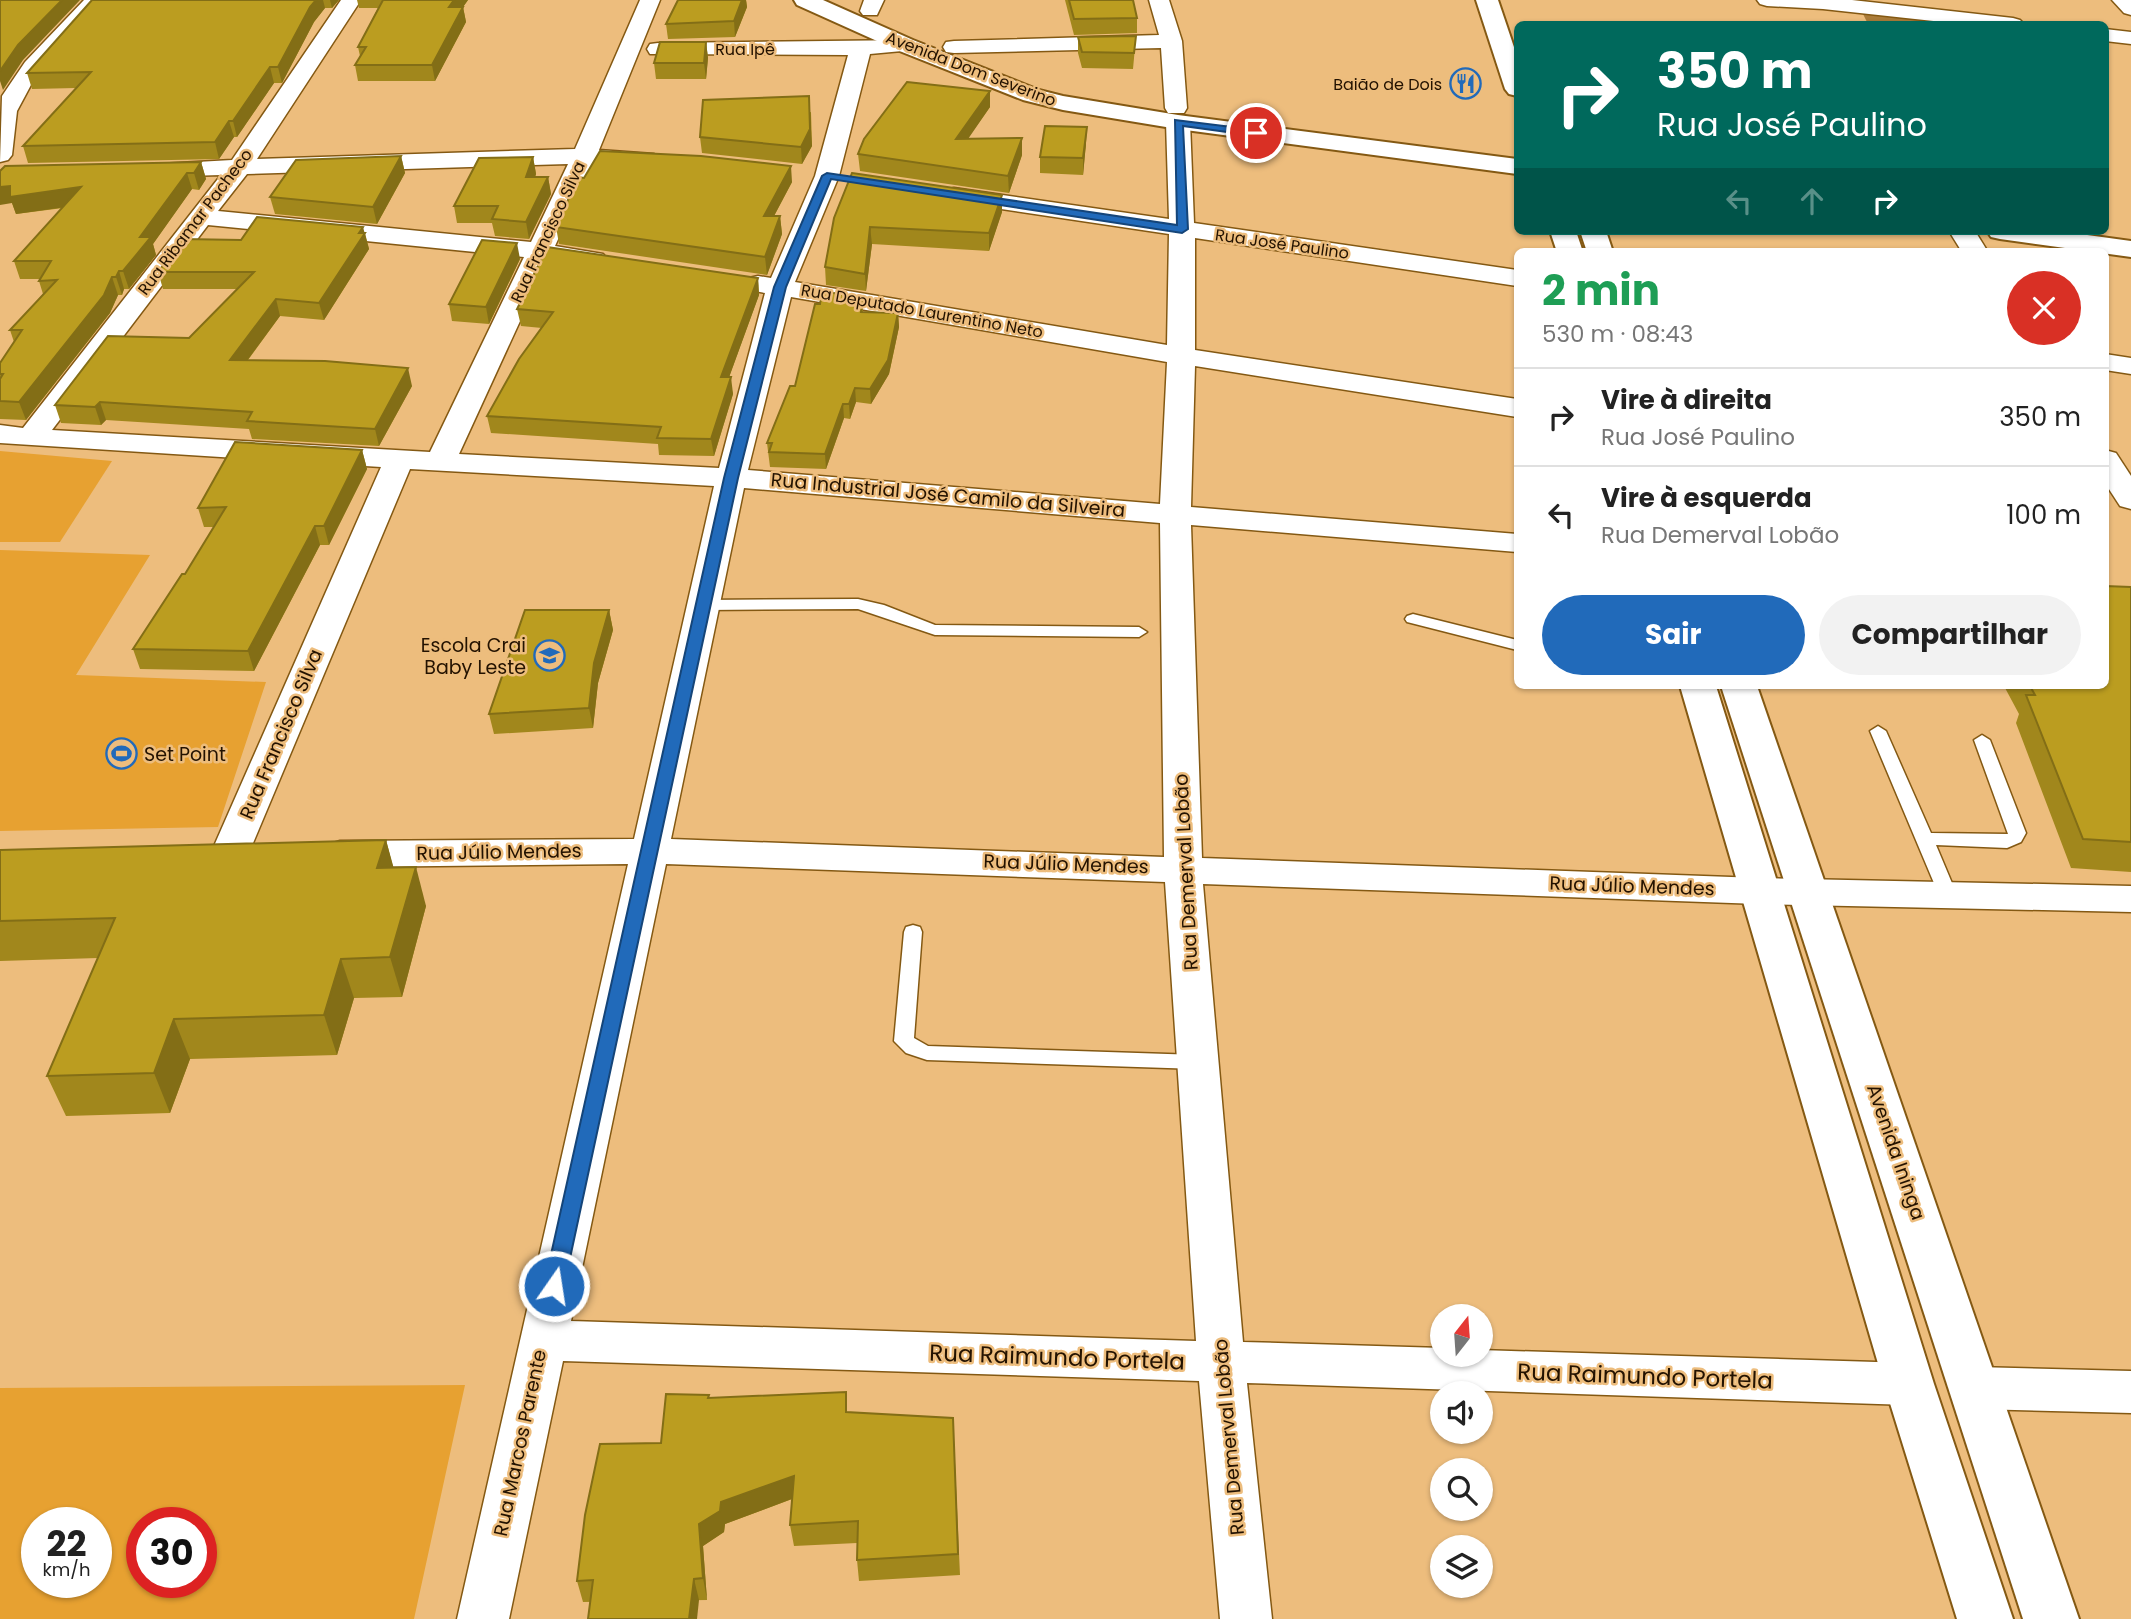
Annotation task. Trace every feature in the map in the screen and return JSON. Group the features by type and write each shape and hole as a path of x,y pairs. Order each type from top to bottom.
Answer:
{"main road":[{"name":"Avenida Dom Severino","path":"805,0 905,45 1031,95 1095,110 1177,115 1514,155"},
{"name":"Avenida Dom Severino","path":"849,0 872,6 954,47 1016,73 1062,88 1177,115 1514,167"},
{"path":"1487,0 1514,80"},
{"path":"2109,232 2131,235"},
{"path":"2029,235 2131,249"},
{"path":"1699,689 1909,1384 1984,1619"},
{"name":"Avenida Ininga","path":"1740,689 1976,1388 2051,1619"}],"street":[{"path":"4,167 5,114 13,96 24,78 96,0"},
{"name":"Rua Ribamar Pacheco","path":"31,438 239,168 351,0"},
{"name":"Rua Francisco Silva","path":"441,461 584,156 650,0"},
{"name":"Rua Demerval Lobão","path":"1159,0 1171,41 1182,229 1181,356 1175,513 1183,868 1221,1362 1246,1619"},
{"path":"1767,0 1822,2 1988,21"},
{"path":"2122,0 2131,9"},
{"path":"1822,2 1834,21"},
{"path":"2109,35 2131,38"},
{"path":"954,47 1171,41"},
{"path":"861,48 905,45"},
{"name":"Rua Ipê","path":"629,49 861,48"},
{"name":"Rua Marcos Parente","path":"483,1619 731,478 780,287 827,176 861,48"},
{"path":"133,170 584,156 663,160"},
{"name":"Rua José Paulino","path":"936,192 1514,278"},
{"path":"199,217 539,251 620,263"},
{"name":"Rua Deputado Laurentino Neto","path":"727,279 1181,356 1514,408"},
{"path":"2109,363 2131,366"},
{"name":"Rua Industrial José Camilo da Silveira","path":"0,434 31,438 731,478 1514,543"},
{"name":"Rua Francisco Silva","path":"229,855 399,459"},
{"path":"2109,466 2131,500"},
{"name":"Rua Júlio Mendes","path":"310,854 651,851 1183,868 1759,891 2131,899"},
{"path":"188,856 270,854"},
{"name":"Rua Raimundo Portela","path":"542,1340 1909,1384"},
{"path":"1976,1388 2131,1392"}],"lane":[{"path":"704,605 858,604 875,606 908,622 935,630 1139,632"},
{"path":"1413,619 1514,644"},
{"path":"1878,731 1948,895"},
{"path":"1924,839 2007,842 2015,838 2017,833 1982,740"},
{"path":"913,933 904,1041 913,1048 927,1053 1198,1062"}],"shaded area":[{"path":"1863,14 1930,21 1866,21"},
{"path":"0,451 112,461 60,542 0,542"},
{"name":"Set Point","path":"0,550 150,555 76,675 266,682 218,827 0,831"},
{"path":"465,1385 414,1619 0,1619 0,1388"}],"building":[{"path":"0,0 62,0 18,45 0,71"},
{"path":"92,0 316,0 278,67 270,67 215,142 23,146 91,72 27,73"},
{"path":"383,0 454,0 449,7 463,7 432,65 355,65 366,47 358,47"},
{"path":"678,0 742,0 734,21 666,24"},
{"path":"1069,0 1133,0 1137,18 1074,19"},
{"path":"1136,36 1134,53 1082,52 1078,37"},
{"path":"660,42 706,42 704,63 654,63"},
{"path":"907,82 990,91 956,139 1022,138 1008,176 858,154 864,139"},
{"path":"809,96 810,129 801,147 700,137 703,100"},
{"path":"1045,126 1087,127 1083,158 1040,157"},
{"path":"600,151 701,156 791,166 764,216 780,216 765,257 556,227 578,177 584,178"},
{"path":"401,156 373,207 270,197 296,160"},
{"path":"533,157 526,177 548,177 526,222 492,219 498,206 454,206 479,158"},
{"path":"201,162 194,173 187,173 140,237 151,237 123,271 112,277 104,295 19,402 0,401 0,379 3,374 0,374 0,363 22,330 10,330 57,280 39,281 51,261 14,261 81,187 10,197 10,186 0,187 0,171 5,166"},
{"path":"852,173 1002,195 989,233 870,227 865,274 825,267 834,218"},
{"path":"257,217 363,227 359,233 365,233 319,303 276,299 230,360 325,361 408,368 375,429 247,421 252,412 100,402 95,407 55,405 108,336 189,338 254,272 158,272 183,239 241,240"},
{"path":"482,240 517,243 486,307 449,304"},
{"path":"547,247 758,278 721,377 731,377 711,439 657,438 661,427 487,416 519,359 553,312 517,309"},
{"path":"822,291 863,298 861,312 898,313 888,360 870,389 855,388 849,404 843,404 825,454 769,452 772,443 767,443 790,386 795,386 815,304 820,304"},
{"path":"235,442 362,450 324,526 315,526 248,651 133,649 182,574 185,574 226,507 198,508"},
{"path":"2109,586 2131,587 2131,842 2083,839 2026,695 2035,695 2032,689 2109,689"},
{"path":"525,610 609,610 594,663 589,708 489,714"},
{"path":"386,840 377,868 416,867 390,957 341,959 324,1015 174,1019 154,1073 47,1076 115,918 0,921 0,850"},
{"path":"846,1392 846,1412 953,1418 958,1554 857,1560 858,1521 790,1525 794,1476 721,1502 720,1511 699,1524 703,1578 694,1579 689,1619 588,1619 593,1580 577,1581 585,1515 600,1444 661,1443 666,1394 709,1395 708,1398"}],"place":[{"name":"Baião de Dois","path":"1465,84"},
{"name":"Escola Crai Baby Leste","path":"549,656"},
{"name":"Set Point","path":"121,754"}],"route":[{"path":"554,1286 731,478 780,287 827,176 1182,229 1178,122 1256,133"}]}
